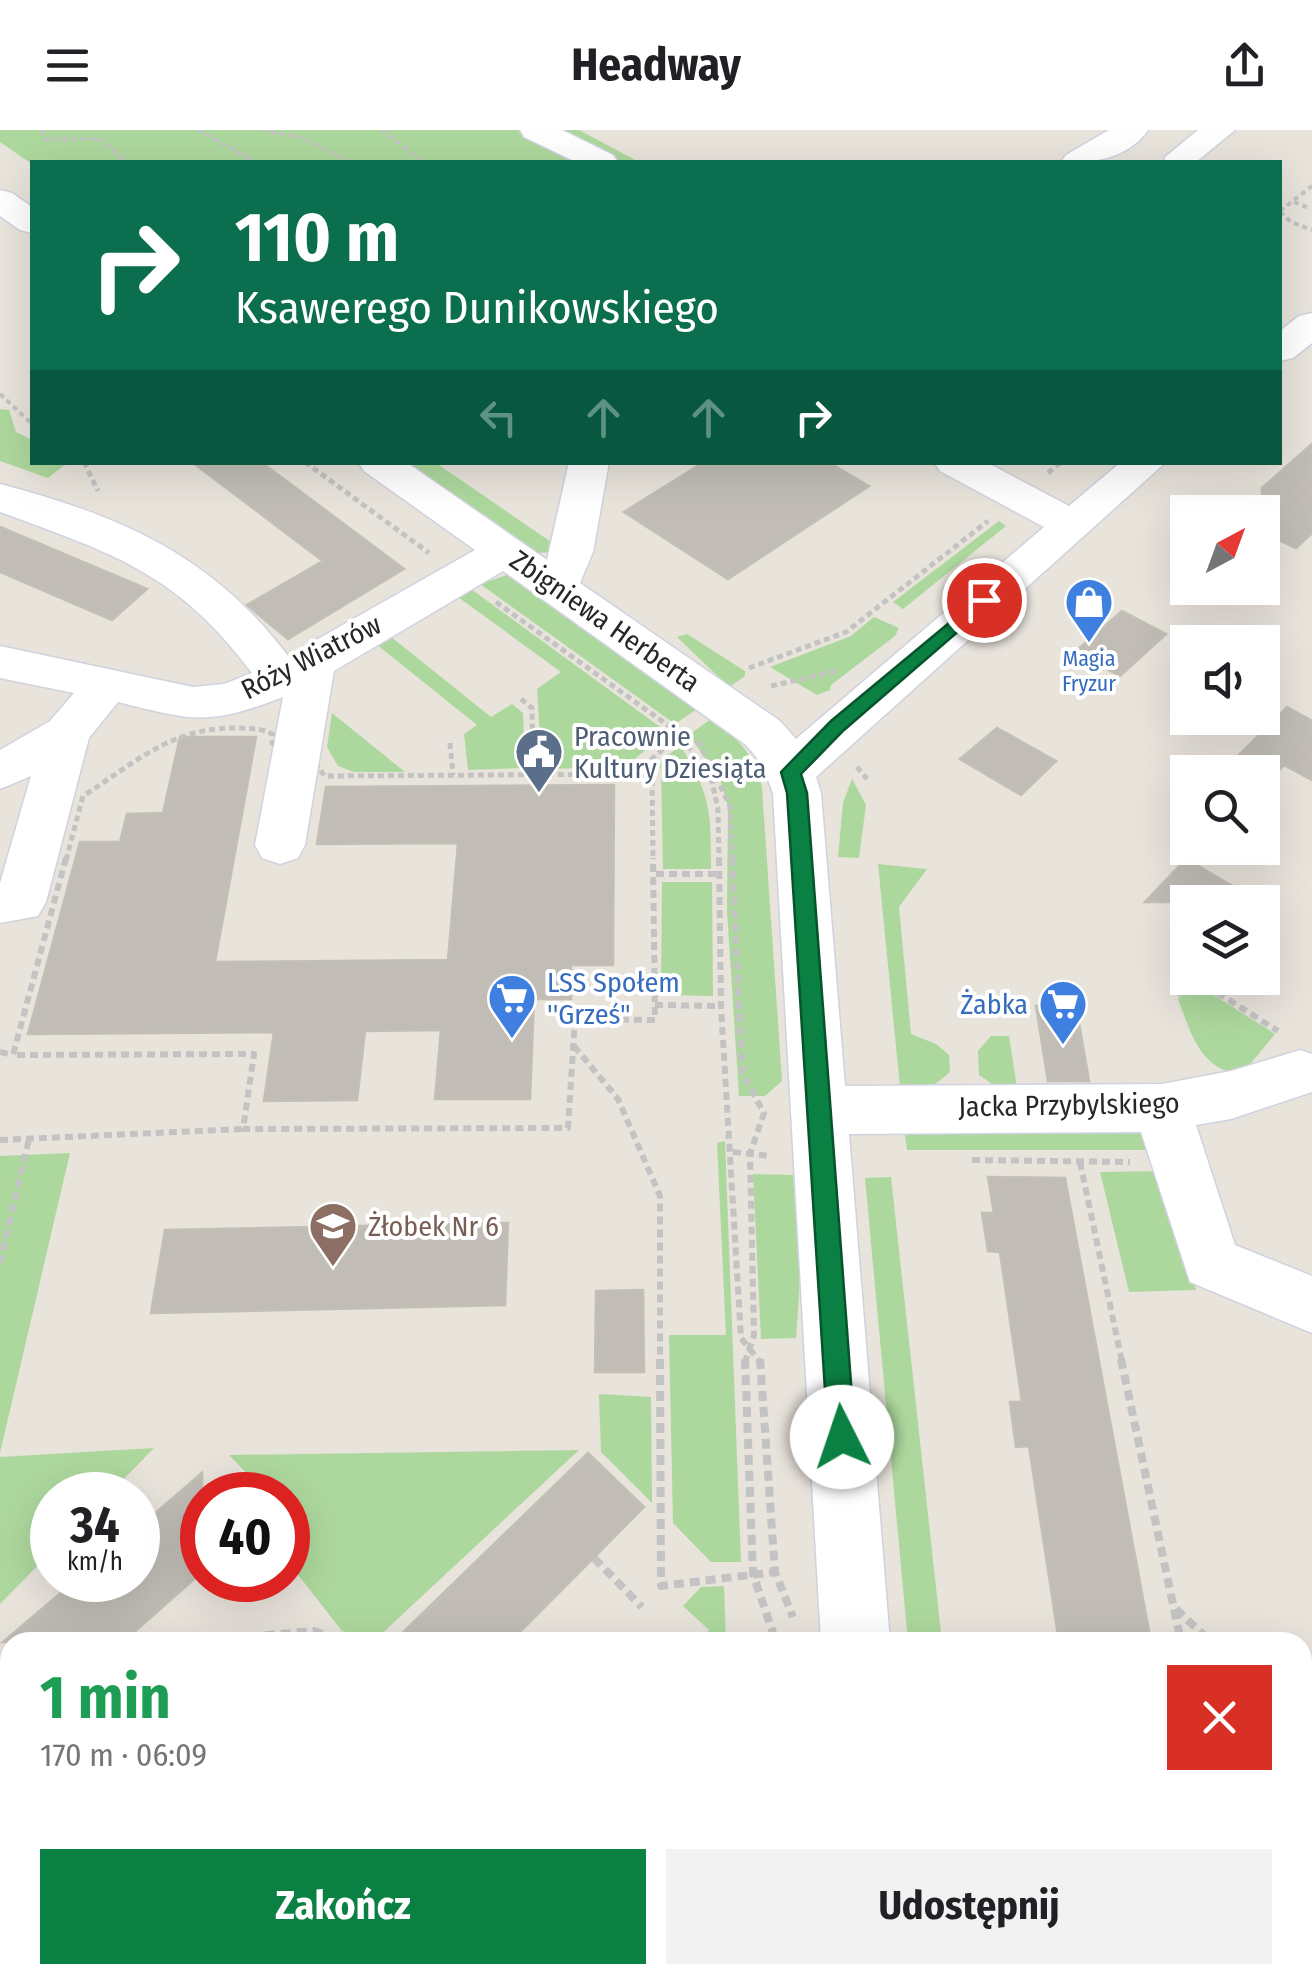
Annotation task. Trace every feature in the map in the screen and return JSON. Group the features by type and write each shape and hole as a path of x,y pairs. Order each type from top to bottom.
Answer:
{"street":[{"path":"520,130 526,160"},
{"path":"536,130 597,160"},
{"path":"1081,160 1132,130"},
{"path":"1181,158 1219,130"},
{"path":"0,200 30,222"},
{"name":"Zbigniewa Herberta","path":"382,465 556,587 739,689 780,748 791,772 797,793 855,1632"},
{"path":"556,587 572,552 587,465"},
{"path":"959,465 1072,525"},
{"path":"791,772 896,675 1142,465"},
{"path":"0,497 158,558 297,669 296,750 280,844"},
{"name":"Róży Wiatrów","path":"0,662 206,704 242,696 297,669 505,551"},
{"path":"0,772 67,733 107,684"},
{"path":"0,903 20,902 67,733"},
{"name":"Jacka Przybylskiego","path":"820,1110 1162,1108 1230,1095 1302,1061"},
{"path":"1162,1108 1211,1263 1312,1305"}],"path":[{"path":"42,130 45,138 100,139 124,160"},
{"path":"198,130 252,160"},
{"path":"262,130 302,138 346,160"},
{"path":"382,130 421,160"},
{"path":"1282,209 1312,186"},
{"path":"1292,201 1309,208"},
{"path":"1282,213 1291,222 1312,230"},
{"path":"0,394 30,422"},
{"path":"86,465 104,501"},
{"path":"309,465 680,734 712,781 718,810 722,1006 740,1338 760,1357 775,1572 790,1602 794,1629"},
{"path":"775,1632 752,1574 743,1366 754,1335 750,1154 764,1113 742,1073 730,806 695,736 739,689 846,632 1057,465"},
{"path":"739,689 754,690 869,664 896,675"},
{"path":"521,698 532,708 533,774"},
{"path":"0,1140 243,1130 568,1128 575,1020 655,1020 652,774 325,776 309,757 272,743 272,734 264,729 209,727 174,737 83,796 14,1055"},
{"path":"635,774 680,734"},
{"path":"450,743 453,774"},
{"path":"656,874 718,874"},
{"path":"1177,996 1194,978 1302,1061"},
{"path":"655,1005 722,1006"},
{"path":"573,1045 618,1099 660,1196 661,1586 775,1572"},
{"path":"0,1052 254,1054 243,1130"},
{"path":"0,1263 29,1139"},
{"path":"1080,1162 1179,1632"},
{"path":"594,1558 642,1607"},
{"path":"1174,1606 1201,1632"}],"green space":[{"path":"0,130 579,130 635,160 30,163 0,142"},
{"path":"0,409 9,410 16,432 30,439 30,465 64,465 48,478 0,461"},
{"path":"410,465 439,465 557,546 554,552 538,553"},
{"path":"999,521 1006,526 903,609 893,602"},
{"path":"507,575 697,709 675,724 480,584"},
{"path":"471,589 667,732 625,767 542,769 537,689 561,672 458,597"},
{"path":"874,617 899,628 895,636 831,685 830,690 817,695 770,667 851,636"},
{"path":"687,634 745,671 745,676 729,687 677,637"},
{"path":"390,636 491,717 512,704 523,713 525,768 468,770 464,734 477,725 376,644"},
{"path":"332,713 405,772 354,772 338,766 327,747"},
{"path":"711,719 744,748 762,788 782,1081 765,1096 739,1096 727,911 728,807 720,779 689,735"},
{"path":"680,745 707,804 711,869 663,869 661,768 655,767"},
{"path":"852,779 866,805 859,858 838,857 843,803"},
{"path":"878,864 927,869 899,907 911,1034 936,1044 949,1055 950,1072 933,1086 900,1087"},
{"path":"662,882 712,882 713,996 661,995"},
{"path":"1182,995 1214,995 1275,1034 1242,1074 1228,1071 1216,1066 1199,1048 1178,999"},
{"path":"991,1036 1009,1036 1017,1088 995,1086 979,1075 978,1051"},
{"path":"1126,1127 1145,1133 1157,1150 907,1150 904,1129"},
{"path":"725,1141 741,1562 711,1562 673,1523 669,1335 726,1335 717,1143"},
{"path":"70,1153 0,1453 0,1156"},
{"path":"1166,1171 1196,1290 1129,1292 1100,1172"},
{"path":"753,1174 793,1175 800,1282 796,1338 761,1339"},
{"path":"891,1177 941,1632 907,1632 865,1178"},
{"path":"599,1394 651,1397 652,1503 601,1452"},
{"path":"154,1448 131,1472 30,1472 30,1573 0,1604 0,1457"},
{"path":"579,1450 384,1632 342,1631 310,1590 310,1472 246,1472 229,1455"},
{"path":"724,1586 726,1632 707,1632 683,1606 701,1587"}],"building":[{"path":"1312,444 1312,533 1296,548 1280,540 1280,495 1262,495 1262,488"},
{"path":"196,465 265,465 404,569 288,639 247,605 323,561"},
{"path":"699,465 833,465 869,486 728,579 624,512"},
{"path":"0,527 147,589 112,620 0,572"},
{"path":"1122,611 1166,634 1120,676 1075,652"},
{"path":"1287,707 1312,721 1312,780 1284,765 1280,769 1280,755 1239,755 1259,735 1280,735 1280,714"},
{"path":"997,728 1056,761 1021,795 960,759"},
{"path":"180,737 256,737 215,962 448,960 458,843 317,844 326,787 614,785 613,965 571,965 571,999 534,999 530,1099 435,1099 441,1030 365,1031 357,1100 264,1101 274,1032 28,1034 80,842 120,842 127,814 163,813"},
{"path":"1180,865 1196,865 1231,885 1170,885 1170,902 1145,902"},
{"name":"Żabka","path":"1036,1006 1076,1006 1089,1081 1048,1081"},
{"path":"988,1177 1065,1178 1149,1632 1057,1632 1029,1446 1016,1447 1010,1402 1022,1402 1000,1252 988,1251 982,1213 994,1213"},
{"name":"Żłobek Nr 6","path":"508,1223 505,1305 151,1313 165,1230"},
{"path":"643,1290 644,1372 595,1372 596,1291"},
{"path":"588,1453 644,1507 520,1632 403,1632"},
{"path":"180,1492 180,1591 134,1632 15,1632 50,1602 160,1602 160,1509"}],"place":[{"name":"Magia Fryzur","path":"1089,644"},
{"name":"Pracownie Kultury Dziesiąta","path":"539,794"},
{"name":"LSS Społem ''Grześ\"","path":"512,1040"},
{"name":"Żabka","path":"1063,1046"},
{"name":"Żłobek Nr 6","path":"333,1268"}],"route":[{"path":"842,1437 797,793 791,772 838,726 984,600"}]}
